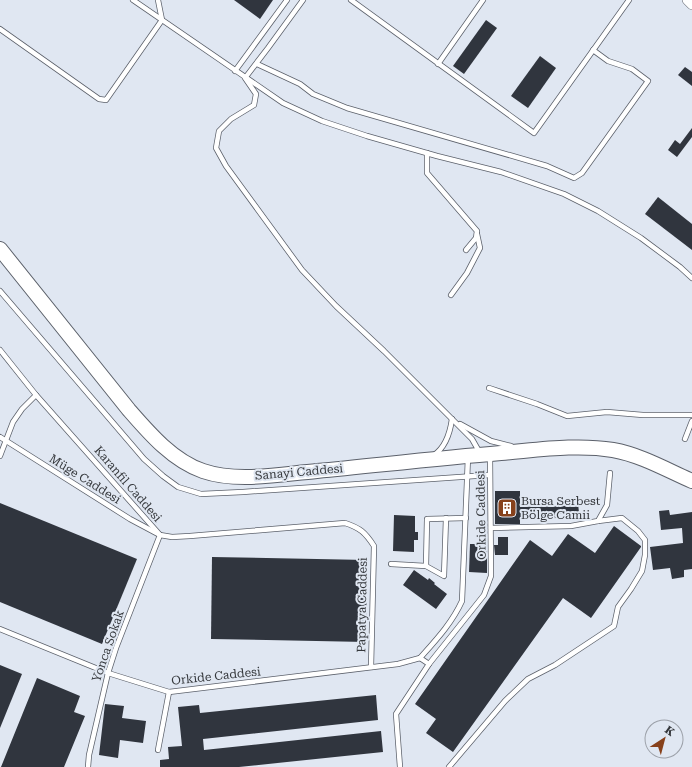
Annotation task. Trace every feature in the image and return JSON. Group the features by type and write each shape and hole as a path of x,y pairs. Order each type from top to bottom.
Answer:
{"main road":[{"name":"Sanayi Caddesi","path":"0,249 129,410 159,441 188,464 202,471 222,476 244,477 479,454 586,448 612,450 632,455 692,481"}],"street":[{"path":"687,0 692,5"}],"lane":[{"path":"0,29 100,99 106,100 162,20 158,0"},
{"path":"236,71 287,0"},
{"path":"245,78 304,0"},
{"path":"351,0 534,134 629,0"},
{"path":"438,64 483,0"},
{"path":"135,1 283,104 322,121 367,136 501,172 564,194 598,211 641,238 680,267 692,278"},
{"path":"257,64 300,84 313,94 347,108 547,166 574,178 582,173 648,81 632,69 608,61 593,50"},
{"path":"245,78 256,94 254,105 231,119 219,131 216,148 226,166 302,270 336,306 384,351 472,439 479,454"},
{"path":"427,153 427,173 477,231 480,248 467,273 450,295"},
{"path":"466,250 476,238 477,233"},
{"path":"0,291 144,459 178,487 201,494 489,475"},
{"name":"Karanfil Caddesi","path":"0,350 36,396 160,535 172,537 190,536 332,524 345,524 357,527"},
{"path":"489,388 567,416 607,412 643,415 692,415"},
{"path":"0,456 13,422 22,409 36,396"},
{"path":"452,419 491,442 530,450"},
{"path":"427,460 439,452 445,444 450,433 452,419"},
{"path":"685,439 692,421"},
{"name":"Müge Caddesi","path":"0,437 130,519 160,535"},
{"name":"Orkide Caddesi","path":"0,629 108,673 170,692 398,664 420,658 443,632 457,613 462,601 468,476 479,454"},
{"name":"Orkide Caddesi","path":"400,767 396,714 429,664 484,595 491,576 489,475 479,454"},
{"path":"598,521 607,505 610,473"},
{"path":"391,564 426,566 444,576 446,518"},
{"path":"426,566 427,519 466,518"},
{"path":"449,767 505,701 528,679 555,665 614,626 618,607 642,571 645,555 645,540 638,531 622,518 572,526 491,528"},
{"name":"Papatya Caddesi","path":"357,527 367,535 374,546 371,667"},
{"name":"Yonca Sokak","path":"88,767 89,755 108,673 116,648 160,535"},
{"path":"420,658 429,664"},
{"path":"158,750 170,692"}],"building":[{"path":"234,0 273,0 260,19"},
{"path":"486,20 497,28 464,74 453,66"},
{"path":"540,56 556,68 528,108 511,96"},
{"path":"685,67 692,72 692,86 678,75"},
{"path":"692,128 692,137 677,157 668,150 675,140 680,144"},
{"path":"658,197 692,224 692,250 645,214"},
{"path":"495,491 520,491 520,507 562,506 562,503 578,503 579,513 557,514 557,518 520,519 520,524 495,524"},
{"path":"0,503 137,559 102,644 0,602"},
{"path":"669,510 670,515 692,512 692,569 684,570 684,577 672,579 670,568 653,570 650,547 683,543 682,528 661,530 659,511"},
{"path":"394,515 415,516 415,532 418,532 418,540 414,540 414,552 393,551"},
{"path":"614,526 641,547 591,618 563,598 453,752 426,733 436,719 415,704 530,540 552,556 568,534 595,553"},
{"path":"498,537 508,537 508,555 495,555 494,545 498,545"},
{"path":"470,544 487,544 487,573 469,572"},
{"path":"212,557 367,560 366,642 211,639"},
{"path":"414,570 428,580 429,578 447,594 436,609 403,585"},
{"path":"0,665 22,674 0,728"},
{"path":"37,678 80,696 74,712 85,716 64,767 1,767"},
{"path":"376,695 378,720 203,739 204,750 381,731 383,752 239,767 160,767 160,760 169,759 168,747 182,746 178,707 199,705 200,713"},
{"path":"105,704 124,706 122,718 146,721 143,743 120,740 118,758 99,755"}],"place":[{"name":"Bursa Serbest Bölge Camii","path":"507,508"}]}
